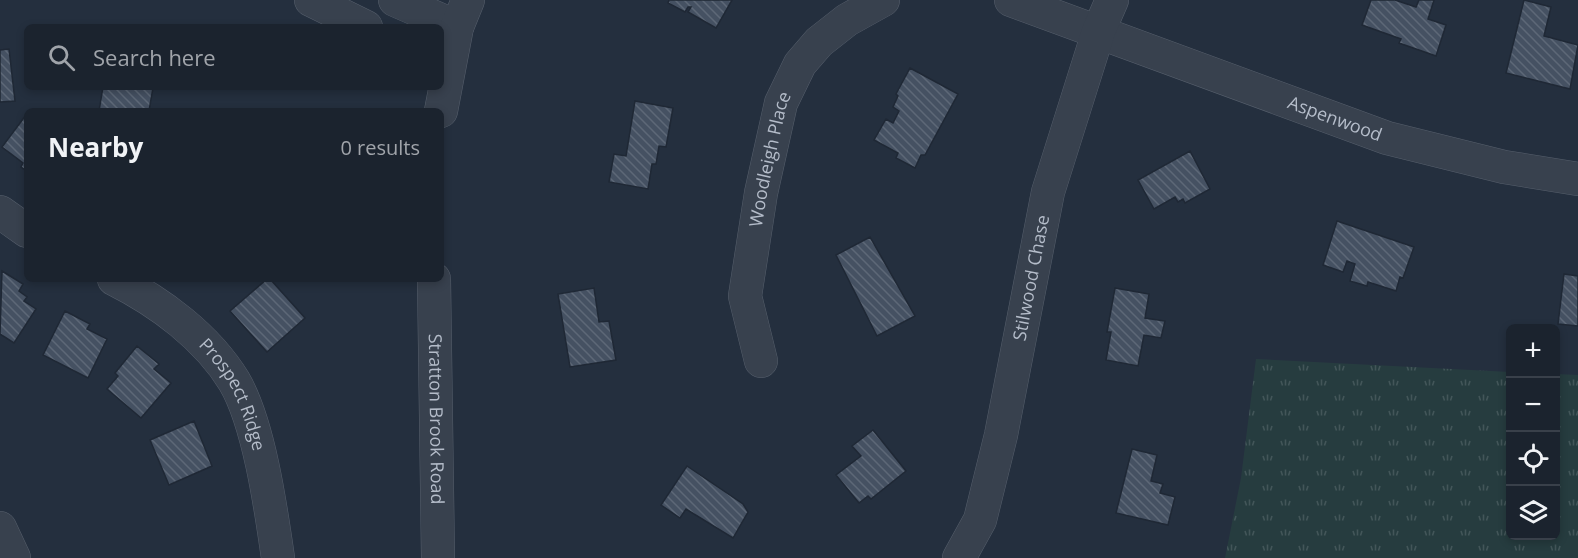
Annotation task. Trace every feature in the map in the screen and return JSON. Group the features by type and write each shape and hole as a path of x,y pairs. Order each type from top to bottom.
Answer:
{"street":[{"path":"311,0 360,24"},
{"path":"395,0 463,14 445,62"},
{"name":"Woodleigh Place","path":"761,362 745,296 761,193 781,103 800,64 819,42 847,20 883,0"},
{"path":"1011,0 1099,30"},
{"name":"Stilwood Chase","path":"959,558 980,520 1001,435 1048,192 1099,30 1112,0"},
{"name":"Aspenwood","path":"1099,30 1387,138 1504,167 1578,179"},
{"path":"441,108 443,90"},
{"path":"0,212 24,229"},
{"name":"Prospect Ridge","path":"119,282 183,323 215,354 235,383 249,416 278,558"},
{"name":"Stratton Brook Road","path":"434,282 438,558"},
{"path":"0,528 14,558"}],"green space":[{"path":"1256,359 1506,372 1506,540 1560,540 1560,374 1578,375 1578,558 1225,558 1241,478"}],"building":[{"path":"669,0 732,0 716,28 688,12 691,7 688,7 685,12 668,3"},
{"path":"1371,0 1395,0 1416,7 1419,0 1434,0 1428,19 1446,25 1436,56 1399,43 1401,39 1362,25"},
{"path":"1524,0 1551,7 1544,36 1578,45 1570,89 1506,73"},
{"path":"9,49 15,101 0,102 0,50"},
{"path":"910,68 958,94 925,155 921,155 915,168 896,158 898,153 874,140 886,119 893,123 899,111 893,107 898,96 896,94"},
{"path":"102,90 153,90 150,108 100,108"},
{"path":"635,101 673,108 666,147 659,146 656,164 652,164 648,189 609,182 614,154 626,156"},
{"path":"24,118 24,169 21,167 23,163 2,147"},
{"path":"1190,151 1210,189 1185,203 1183,199 1178,202 1175,197 1154,209 1138,180"},
{"path":"1337,221 1414,247 1396,291 1368,282 1367,286 1350,281 1355,264 1347,261 1343,272 1323,265"},
{"path":"870,237 915,316 877,336 836,255"},
{"path":"2,271 23,284 19,291 27,297 24,301 36,309 14,343 0,334"},
{"path":"1564,274 1578,276 1578,326 1558,324"},
{"path":"264,282 273,282 305,318 267,352 230,311"},
{"path":"594,288 599,322 609,321 616,360 570,367 558,294"},
{"path":"1115,288 1149,294 1145,318 1165,321 1161,338 1144,335 1138,366 1106,360 1111,332 1107,332"},
{"path":"65,311 90,324 87,329 107,339 88,378 43,355"},
{"path":"137,346 159,364 154,369 171,383 141,418 107,389 118,376 115,373"},
{"path":"194,421 212,466 169,485 150,440"},
{"path":"873,430 906,471 871,499 868,496 859,503 836,475 861,456 852,446"},
{"path":"1132,449 1157,455 1151,481 1163,484 1160,493 1175,497 1168,525 1116,513"},
{"path":"687,466 743,504 748,512 733,538 686,509 680,518 661,505"}]}
